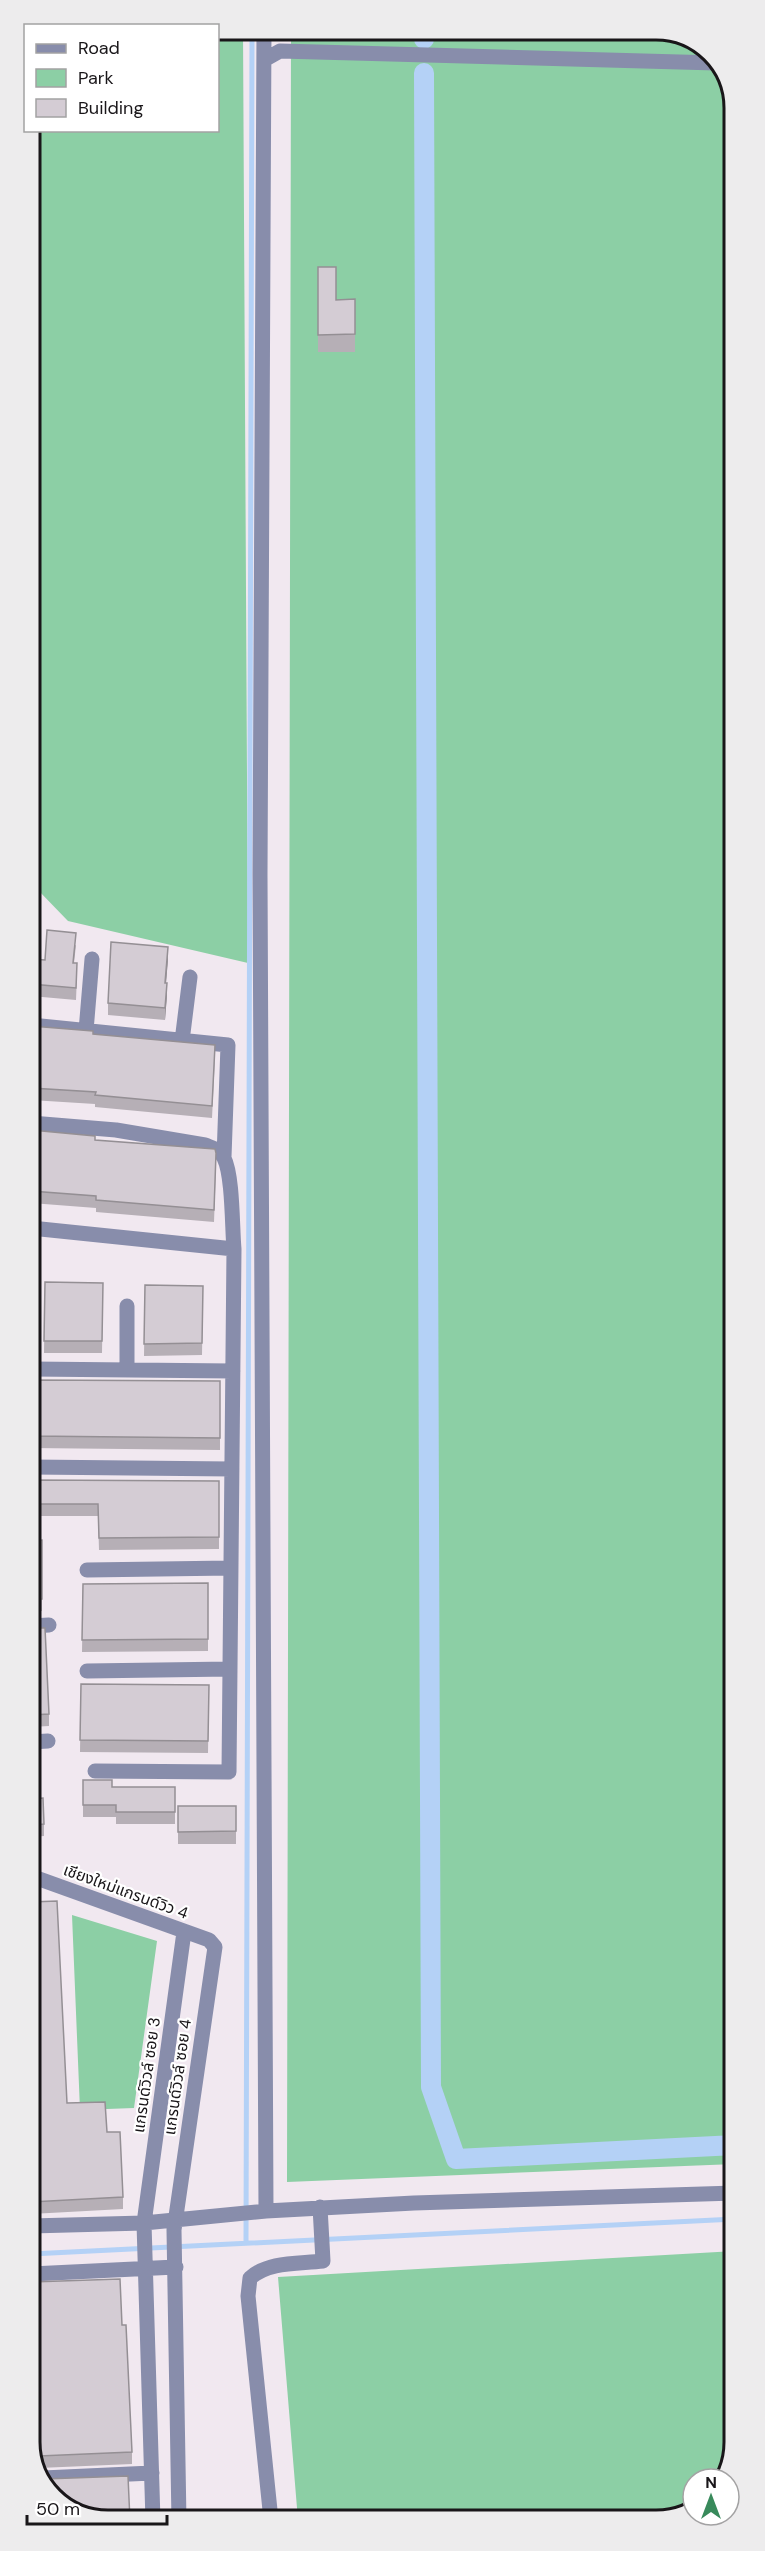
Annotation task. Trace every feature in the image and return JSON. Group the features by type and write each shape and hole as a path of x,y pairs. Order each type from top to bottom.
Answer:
{"street":[{"path":"263,2212 260,898 264,40"},
{"path":"264,60 280,51 706,63"},
{"path":"86,1031 92,959"},
{"path":"183,1041 190,977"},
{"path":"40,1026 228,1045 224,1157 228,1172 234,1249 229,1772 95,1771"},
{"path":"40,1124 116,1130 205,1144 218,1150 224,1157"},
{"path":"40,1229 234,1249"},
{"path":"127,1370 128,1306"},
{"path":"40,1369 232,1371"},
{"path":"40,1467 232,1470"},
{"path":"87,1570 231,1568"},
{"path":"40,1626 49,1625"},
{"path":"87,1671 230,1669"},
{"path":"40,1741 48,1741"},
{"name":"เชียงใหม่แกรนด์วิว 4","path":"40,1878 209,1940"},
{"name":"แกรนด์วิวล์ ซอย 3","path":"153,2510 145,2227 184,1932"},
{"name":"แกรนด์วิวล์ ซอย 4","path":"179,2510 174,2225 214,1947 209,1940"},
{"path":"40,2226 145,2227 174,2225 237,2214 320,2207 724,2193"},
{"path":"270,2510 248,2296 250,2278 258,2271 274,2266 322,2261 320,2207"},
{"path":"40,2273 176,2263"},
{"path":"51,2478 152,2473"}],"green space":[{"path":"219,40 243,40 248,963 68,921 40,892 40,132 219,132"},
{"path":"291,40 669,42 690,50 710,67 719,83 724,109 724,2164 287,2182"},
{"path":"72,1915 157,1941 134,2108 80,2110"},
{"path":"724,2252 723,2455 719,2467 681,2467 681,2505 656,2510 297,2510 278,2277"}],"building":[{"path":"318,267 336,267 336,300 355,299 355,334 318,335"},
{"path":"47,930 76,933 73,963 77,963 76,988 40,985 40,960 45,960"},
{"path":"111,942 168,947 165,1008 108,1003"},
{"path":"40,1027 215,1045 212,1106 95,1095 96,1092 40,1089"},
{"path":"40,1131 95,1136 95,1140 215,1149 214,1210 96,1200 96,1196 40,1192"},
{"path":"45,1282 103,1283 102,1341 44,1341"},
{"path":"145,1285 203,1286 202,1343 144,1344"},
{"path":"40,1380 220,1381 220,1438 40,1436"},
{"path":"40,1480 219,1481 219,1537 99,1538 98,1504 40,1504"},
{"path":"40,1540 42,1540 42,1599 40,1599"},
{"path":"208,1583 208,1639 82,1640 83,1584"},
{"path":"40,1628 45,1628 49,1714 40,1714"},
{"path":"81,1684 209,1685 208,1741 80,1740"},
{"path":"83,1780 112,1780 112,1787 175,1787 175,1812 116,1812 116,1805 83,1805"},
{"path":"40,1798 43,1798 44,1824 40,1824"},
{"path":"178,1806 236,1806 236,1831 178,1832"},
{"path":"57,1901 67,2103 105,2102 107,2132 120,2132 123,2197 40,2202 40,1902"},
{"path":"120,2279 122,2325 126,2325 132,2452 42,2456 40,2442 40,2282"},
{"path":"128,2476 130,2510 104,2510 83,2505 64,2494 52,2479"}],"waterway":[{"path":"246,2242 252,40"},
{"path":"424,73 431,2087 456,2159 724,2146"},
{"path":"40,2254 724,2220"}]}
